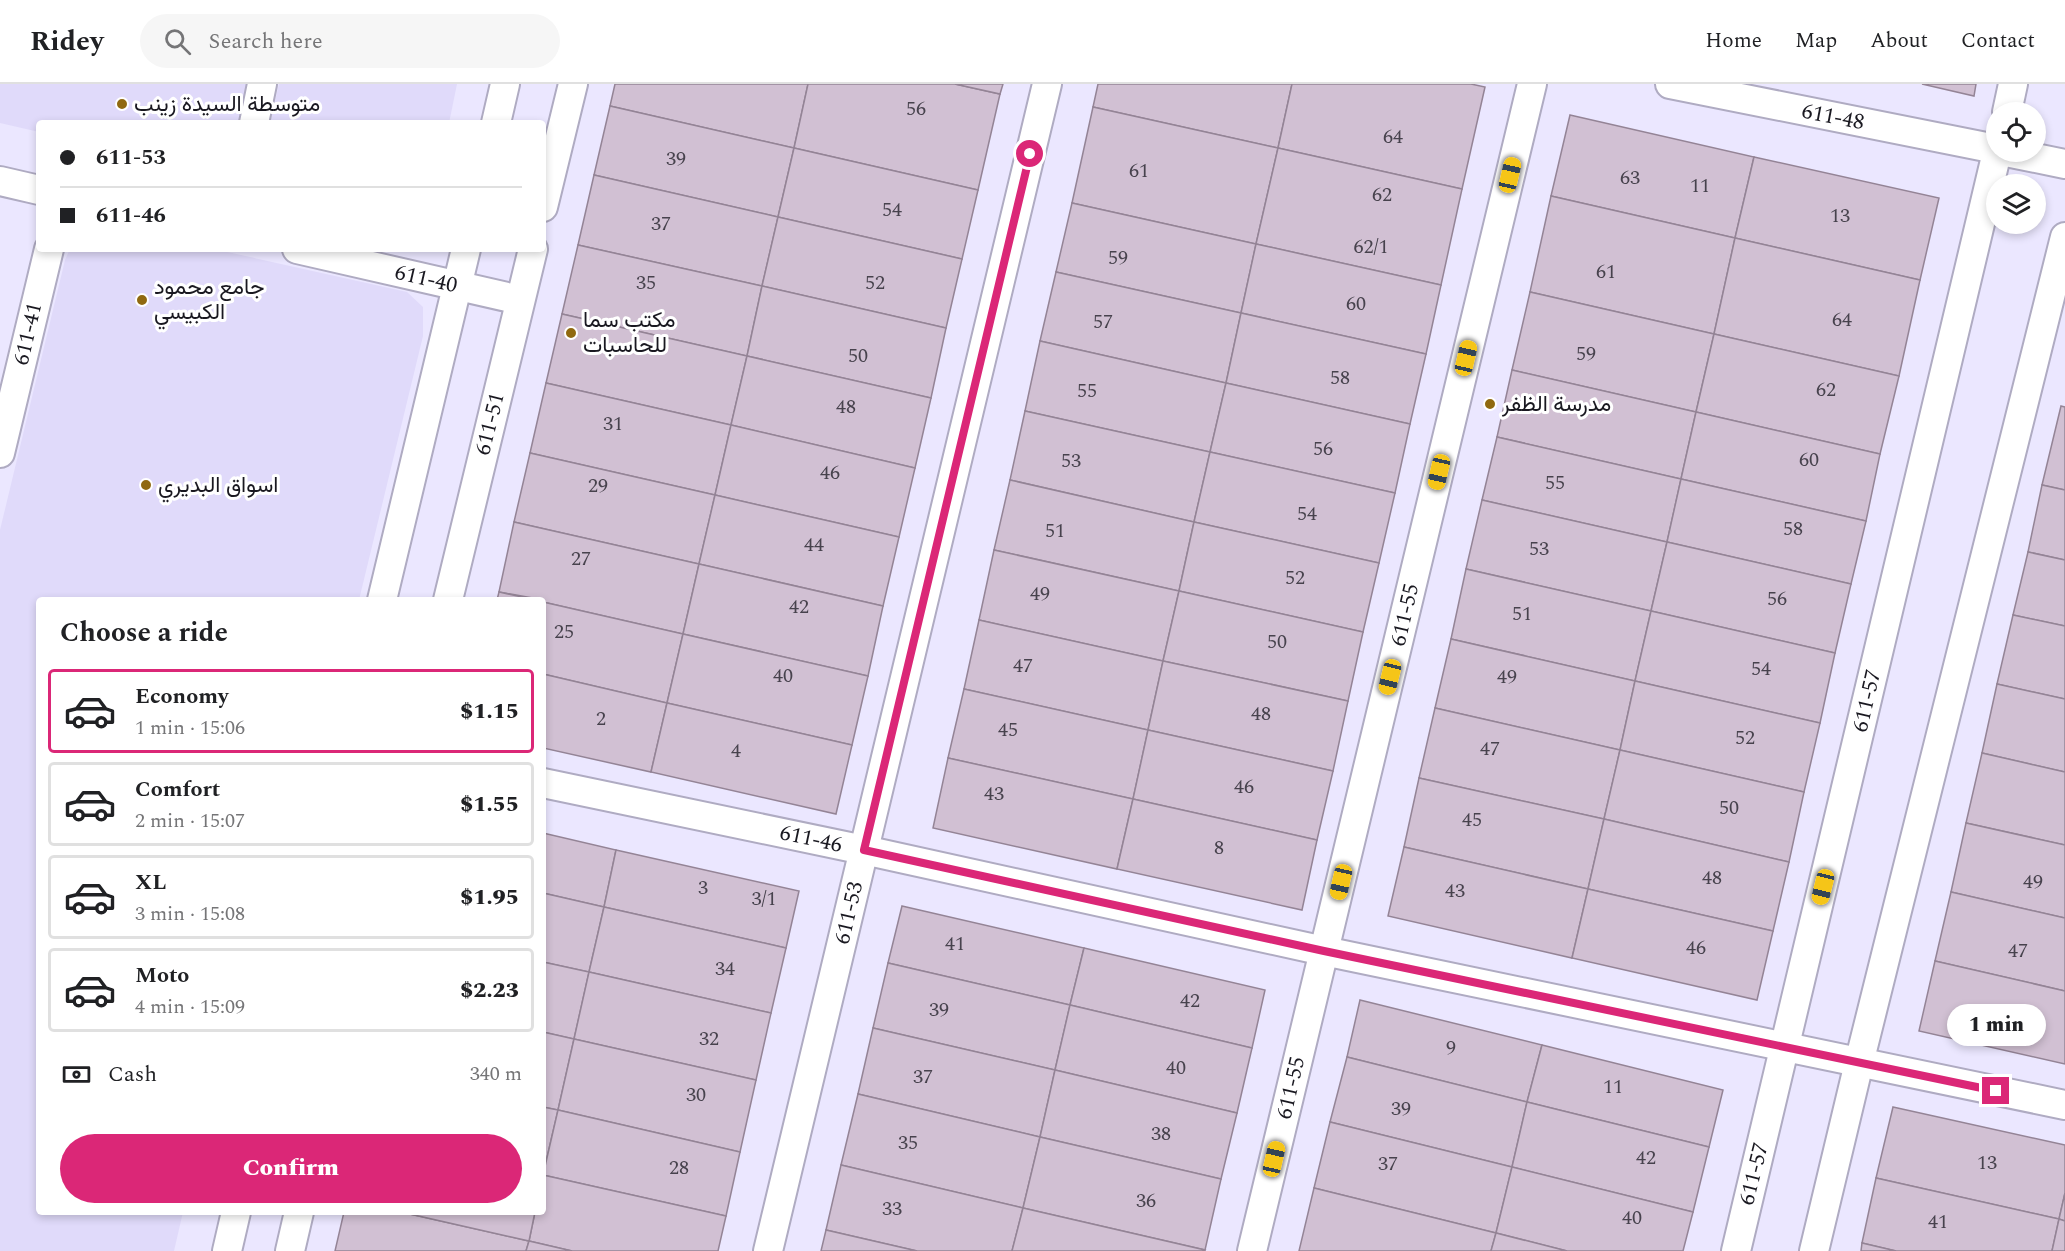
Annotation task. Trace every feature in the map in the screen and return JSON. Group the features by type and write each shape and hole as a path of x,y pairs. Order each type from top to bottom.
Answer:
{"street":[{"path":"255,120 262,84"},
{"path":"497,120 505,84"},
{"path":"546,195 573,84"},
{"name":"611-53","path":"768,1251 1047,84"},
{"name":"611-55","path":"1252,1251 1532,84"},
{"name":"611-48","path":"1670,84 1986,148"},
{"path":"2009,102 2013,84"},
{"path":"2046,160 2065,164"},
{"name":"611-57","path":"1736,1251 1994,162"},
{"path":"0,183 36,189"},
{"path":"1814,1251 2065,237"},
{"name":"611-41","path":"0,453 48,252"},
{"name":"611-40","path":"310,252 520,300"},
{"path":"383,597 465,252"},
{"name":"611-51","path":"449,597 532,252"},
{"name":"611-46","path":"546,784 864,850 1324,951 2065,1105"},
{"path":"227,1251 235,1215"},
{"path":"290,1251 298,1215"}],"shaded area":[{"name":"متوسطة السيدة زينب","path":"0,84 248,84 241,120 36,120 36,131 0,123"},
{"path":"279,84 457,84 450,120 271,120"},
{"path":"69,252 227,252 407,292 423,307 423,336 360,597 36,597 36,1215 182,1215 174,1251 0,1251 0,530"}],"building":[{"path":"615,84 808,84 794,148 610,106"},
{"path":"808,84 955,84 1000,94 978,190 794,148"},
{"path":"955,84 1003,84 1000,94"},
{"path":"1098,84 1292,84 1278,148 1093,107"},
{"path":"1292,84 1471,84 1485,87 1462,189 1278,148"},
{"path":"1922,84 1976,84 1974,96"},
{"path":"610,106 794,148 778,217 594,175"},
{"path":"1093,107 1278,148 1256,244 1072,203"},
{"path":"1570,115 1754,157 1735,238 1551,196"},
{"path":"794,148 978,190 962,259 778,217"},
{"path":"1278,148 1462,189 1441,285 1256,244"},
{"path":"1754,157 1939,198 1920,280 1735,238"},
{"path":"594,175 778,217 762,286 578,245"},
{"path":"1551,196 1735,238 1714,334 1530,292"},
{"path":"1072,203 1256,244 1241,313 1056,272"},
{"path":"778,217 962,259 946,328 762,286"},
{"path":"1735,238 1920,280 1899,376 1714,334"},
{"path":"1256,244 1441,285 1426,354 1241,313"},
{"path":"578,245 762,286 747,356 562,314"},
{"path":"1056,272 1241,313 1226,383 1040,341"},
{"path":"762,286 946,328 931,398 747,356"},
{"path":"1530,292 1714,334 1696,412 1512,370"},
{"path":"1241,313 1426,354 1410,424 1226,383"},
{"path":"562,314 747,356 731,425 546,383"},
{"path":"1714,334 1899,376 1880,454 1696,412"},
{"path":"1040,341 1226,383 1210,452 1025,411"},
{"path":"747,356 931,398 915,468 731,425"},
{"path":"1512,370 1696,412 1681,479 1497,437"},
{"path":"546,383 731,425 715,495 530,453"},
{"path":"1226,383 1410,424 1395,493 1210,452"},
{"path":"2061,406 2065,407 2065,490 2042,485"},
{"path":"1025,411 1210,452 1194,522 1010,480"},
{"path":"1696,412 1880,454 1866,521 1681,479"},
{"path":"731,425 915,468 899,537 715,495"},
{"path":"1497,437 1681,479 1667,542 1482,500"},
{"path":"1210,452 1395,493 1379,563 1194,522"},
{"path":"530,453 715,495 699,564 514,522"},
{"path":"1681,479 1866,521 1851,584 1667,542"},
{"path":"1010,480 1194,522 1179,591 994,550"},
{"path":"2042,485 2065,490 2065,560 2028,552"},
{"path":"715,495 899,537 883,606 699,564"},
{"path":"1482,500 1667,542 1651,611 1466,569"},
{"path":"514,522 699,564 683,634 546,603 546,597 526,597 499,592"},
{"path":"1194,522 1379,563 1363,632 1179,591"},
{"path":"1667,542 1851,584 1835,653 1651,611"},
{"path":"994,550 1179,591 1163,661 979,620"},
{"path":"2028,552 2065,560 2065,626 2013,615"},
{"path":"699,564 883,606 868,676 683,634"},
{"path":"1466,569 1651,611 1635,681 1451,639"},
{"path":"1179,591 1363,632 1348,701 1163,661"},
{"path":"499,592 522,597 498,597"},
{"path":"546,603 683,634 667,703 546,675"},
{"path":"1651,611 1835,653 1820,723 1635,681"},
{"path":"2013,615 2065,626 2065,699 1997,684"},
{"path":"979,620 1163,661 1148,730 964,689"},
{"path":"683,634 868,676 852,745 667,703"},
{"path":"1451,639 1635,681 1620,750 1435,708"},
{"path":"1163,661 1348,701 1333,771 1148,730"},
{"path":"546,675 667,703 651,772 546,749"},
{"path":"1635,681 1820,723 1804,792 1620,750"},
{"path":"1997,684 2065,699 2065,772 1982,753"},
{"path":"964,689 1148,730 1133,799 948,758"},
{"path":"667,703 852,745 836,814 651,772"},
{"path":"1435,708 1620,750 1604,819 1419,778"},
{"path":"1148,730 1333,771 1317,840 1133,799"},
{"path":"1620,750 1804,792 1789,862 1604,819"},
{"path":"1982,753 2065,772 2065,845 1966,823"},
{"path":"948,758 1133,799 1117,869 933,828"},
{"path":"1419,778 1604,819 1588,889 1404,847"},
{"path":"1133,799 1317,840 1302,910 1117,869"},
{"path":"1604,819 1789,862 1773,931 1588,889"},
{"path":"1966,823 2065,845 2065,918 1951,892"},
{"path":"546,834 616,850 604,907 546,894"},
{"path":"1404,847 1588,889 1572,958 1388,916"},
{"path":"616,850 799,891 786,948 604,907"},
{"path":"1588,889 1773,931 1757,1000 1572,958"},
{"path":"1951,892 2065,918 2065,991 1935,961"},
{"path":"546,894 604,907 589,972 546,963"},
{"path":"902,906 1084,948 1070,1005 888,963"},
{"path":"604,907 786,948 771,1013 589,972"},
{"path":"1084,948 1265,990 1252,1048 1070,1005"},
{"path":"1935,961 2065,991 2065,1064 1919,1031"},
{"path":"546,963 589,972 574,1039 546,1033"},
{"path":"888,963 1070,1005 1055,1070 873,1028"},
{"path":"589,972 771,1013 756,1080 574,1039"},
{"path":"1360,1000 1542,1045 1527,1102 1347,1057"},
{"path":"1070,1005 1252,1048 1237,1113 1055,1070"},
{"path":"873,1028 1055,1070 1040,1137 858,1094"},
{"path":"546,1033 574,1039 558,1110 546,1108"},
{"path":"574,1039 756,1080 740,1152 558,1110"},
{"path":"1542,1045 1723,1090 1709,1147 1527,1102"},
{"path":"1347,1057 1527,1102 1512,1167 1330,1122"},
{"path":"1055,1070 1237,1113 1221,1179 1040,1137"},
{"path":"858,1094 1040,1137 1023,1208 841,1165"},
{"path":"1527,1102 1709,1147 1693,1212 1512,1167"},
{"path":"1893,1107 2065,1145 2065,1193 2059,1219 1876,1178"},
{"path":"546,1108 558,1110 546,1162"},
{"path":"558,1110 740,1152 726,1216 546,1176 546,1162"},
{"path":"1330,1122 1512,1167 1496,1233 1314,1188"},
{"path":"1040,1137 1221,1179 1205,1250 1023,1208"},
{"path":"841,1165 1023,1208 1012,1251 917,1251 826,1230"},
{"path":"1512,1167 1693,1212 1683,1251 1567,1251 1496,1233"},
{"path":"546,1176 726,1216 718,1251 572,1251 529,1241 534,1215 546,1215"},
{"path":"1876,1178 2059,1219 2052,1251 1896,1251 1862,1243"},
{"path":"1314,1188 1496,1233 1491,1251 1299,1251"},
{"path":"2065,1193 2065,1221 2059,1219"},
{"path":"1023,1208 1205,1250 1012,1251"},
{"path":"343,1215 414,1215 529,1241 526,1251 335,1251"},
{"path":"414,1215 534,1215 529,1241"},
{"path":"2059,1219 2065,1221 2065,1251 2052,1251"},
{"path":"826,1230 917,1251 821,1251"},
{"path":"1496,1233 1567,1251 1491,1251"},
{"path":"529,1241 572,1251 526,1251"},
{"path":"1862,1243 1896,1251 1861,1251"}],"place":[{"name":"متوسطة السيدة زينب","path":"122,104"},
{"name":"جامع محمود الكبيسي","path":"142,300"},
{"name":"مكتب سما للحاسبات","path":"571,333"},
{"name":"مدرسة الظفر","path":"1490,404"},
{"name":"اسواق البديري","path":"146,485"}],"route":[{"path":"1030,154 864,850 1324,951 1996,1091"}]}
